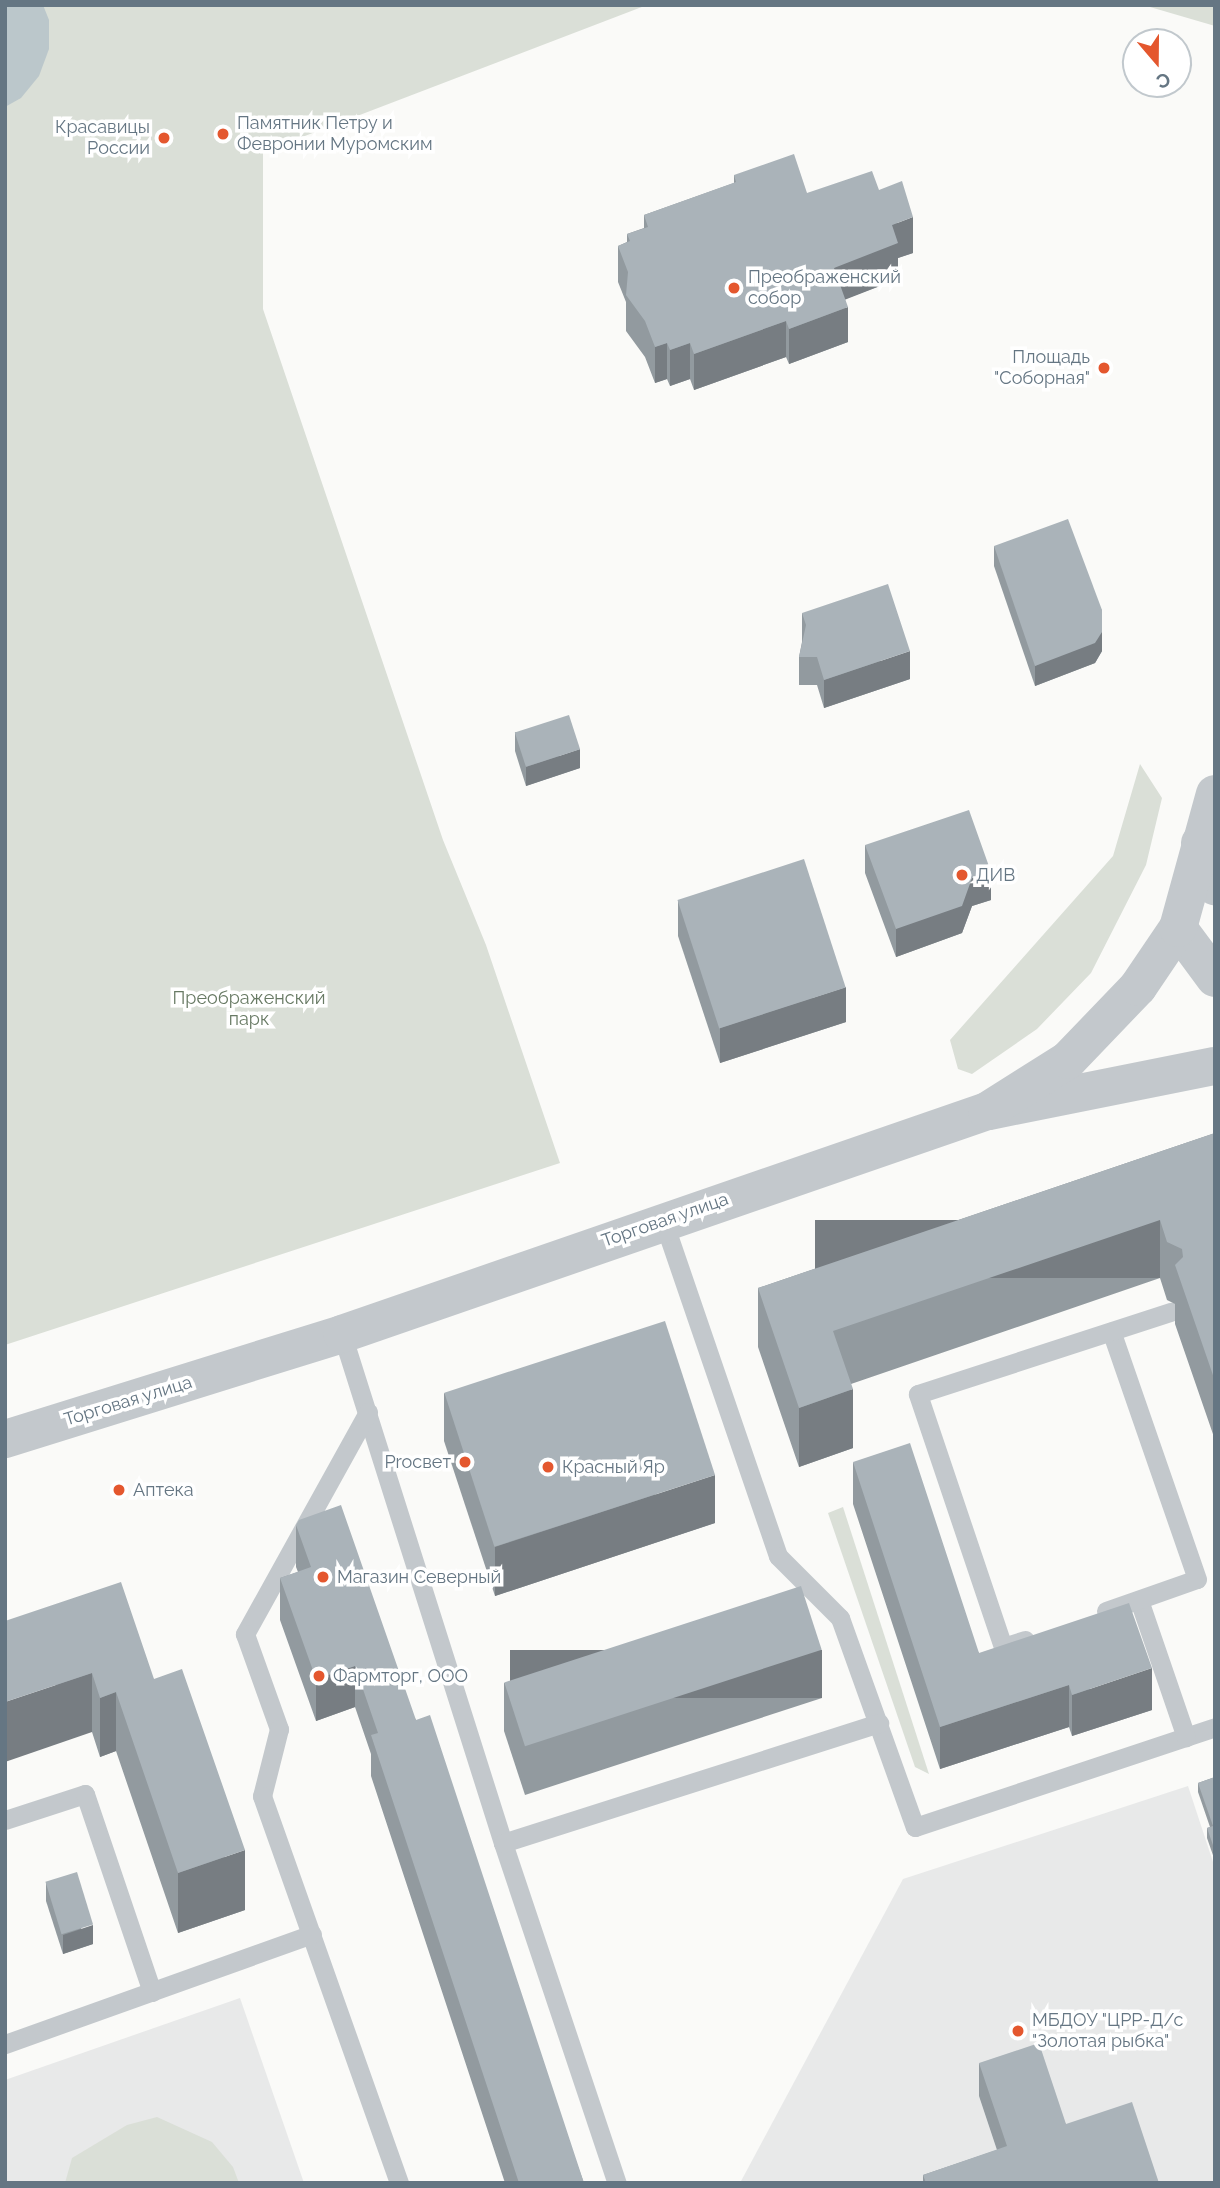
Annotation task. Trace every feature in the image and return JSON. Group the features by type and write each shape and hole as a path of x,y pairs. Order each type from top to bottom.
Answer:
{"street":[{"name":"Торговая улица","path":"5,1439 342,1334 663,1220 987,1111 1068,1060 1138,987 1178,928 1215,794"},
{"path":"1200,843 1215,886"},
{"path":"1178,928 1215,938"},
{"path":"1178,928 1215,978"},
{"path":"987,1111 1215,1066"}],"lane":[{"path":"663,1220 778,1556 840,1618 915,1827 1215,1727"},
{"path":"1040,1634 1003,1647 918,1394 1171,1312"},
{"path":"1090,1617 1197,1579 1111,1331"},
{"path":"342,1334 503,1843 617,2183"},
{"path":"368,1412 244,1634 279,1729 261,1796 399,2183"},
{"path":"1139,1600 1186,1737"},
{"path":"503,1843 879,1723"},
{"path":"5,1820 85,1794 152,1992"},
{"path":"5,2044 152,1992 288,1939 312,1934"}],"shaded area":[{"path":"5,5 43,5 49,20 49,49 39,76 21,98 5,107"},
{"name":"МБДОУ \"ЦРР-Д/с \"Золотая рыбка\"","path":"1188,1786 1215,1868 1215,2183 740,2183 903,1879"},
{"path":"240,1998 304,2183 5,2183 5,2080"}],"green space":[{"name":"Преображенский парк","path":"5,5 647,5 263,152 263,309 443,840 486,945 560,1163 5,1345"},
{"path":"1215,5 1215,26 1150,7"},
{"path":"1140,764 1162,798 1146,865 1091,973 1037,1029 972,1074 958,1069 950,1040 1113,856"},
{"path":"843,1507 929,1774 915,1767 828,1513"},
{"path":"157,2117 212,2142 233,2167 239,2183 65,2183 72,2158 127,2125"}],"building":[{"name":"Преображенский собор","path":"794,154 807,193 872,171 879,190 902,181 913,217 892,225 898,243 834,268 848,307 789,329 786,321 694,354 690,343 670,350 667,343 655,347 645,321 626,295 628,272 618,246 630,241 627,234 648,227 644,215 736,182 734,175"},
{"path":"1068,519 1102,610 1102,632 1095,643 1035,666 994,546"},
{"path":"888,584 910,651 824,680 817,657 799,657 806,625 802,613"},
{"path":"569,715 580,749 526,767 515,733"},
{"path":"969,810 991,872 972,878 962,906 896,929 865,845"},
{"path":"804,859 846,987 719,1028 678,900"},
{"path":"1215,1133 1215,1381 1175,1265 1183,1257 1182,1249 1167,1242 1160,1220 833,1331 853,1389 799,1408 758,1288"},
{"path":"665,1321 715,1475 494,1547 444,1393"},
{"path":"910,1443 979,1653 1129,1603 1152,1668 1072,1695 1069,1685 940,1727 853,1462"},
{"path":"341,1505 416,1720 430,1715 584,2183 519,2183 371,1735 378,1733 355,1666 316,1679 280,1578 311,1567 296,1525 299,1520"},
{"path":"121,1582 154,1679 182,1669 245,1850 178,1873 116,1692 100,1698 92,1673 5,1702 5,1621"},
{"path":"801,1586 822,1650 525,1746 504,1682"},
{"path":"1215,1777 1215,1851 1207,1828 1213,1826 1198,1783"},
{"path":"77,1872 93,1925 62,1934 45,1882"},
{"path":"1039,2043 1066,2124 1132,2102 1159,2183 926,2183 923,2175 1007,2146 979,2063"}],"place":[{"name":"Памятник Петру и Февронии Муромским","path":"223,134"},
{"name":"Красавицы России","path":"164,138"},
{"name":"Преображенский собор","path":"734,288"},
{"name":"Площадь \"Соборная\"","path":"1104,368"},
{"name":"ДИВ","path":"962,875"},
{"name":"Proсвет","path":"465,1462"},
{"name":"Красный Яр","path":"548,1467"},
{"name":"Аптека","path":"119,1490"},
{"name":"Магазин Северный","path":"323,1577"},
{"name":"Фармторг, ООО","path":"319,1676"},
{"name":"МБДОУ \"ЦРР-Д/с \"Золотая рыбка\"","path":"1018,2031"}]}
